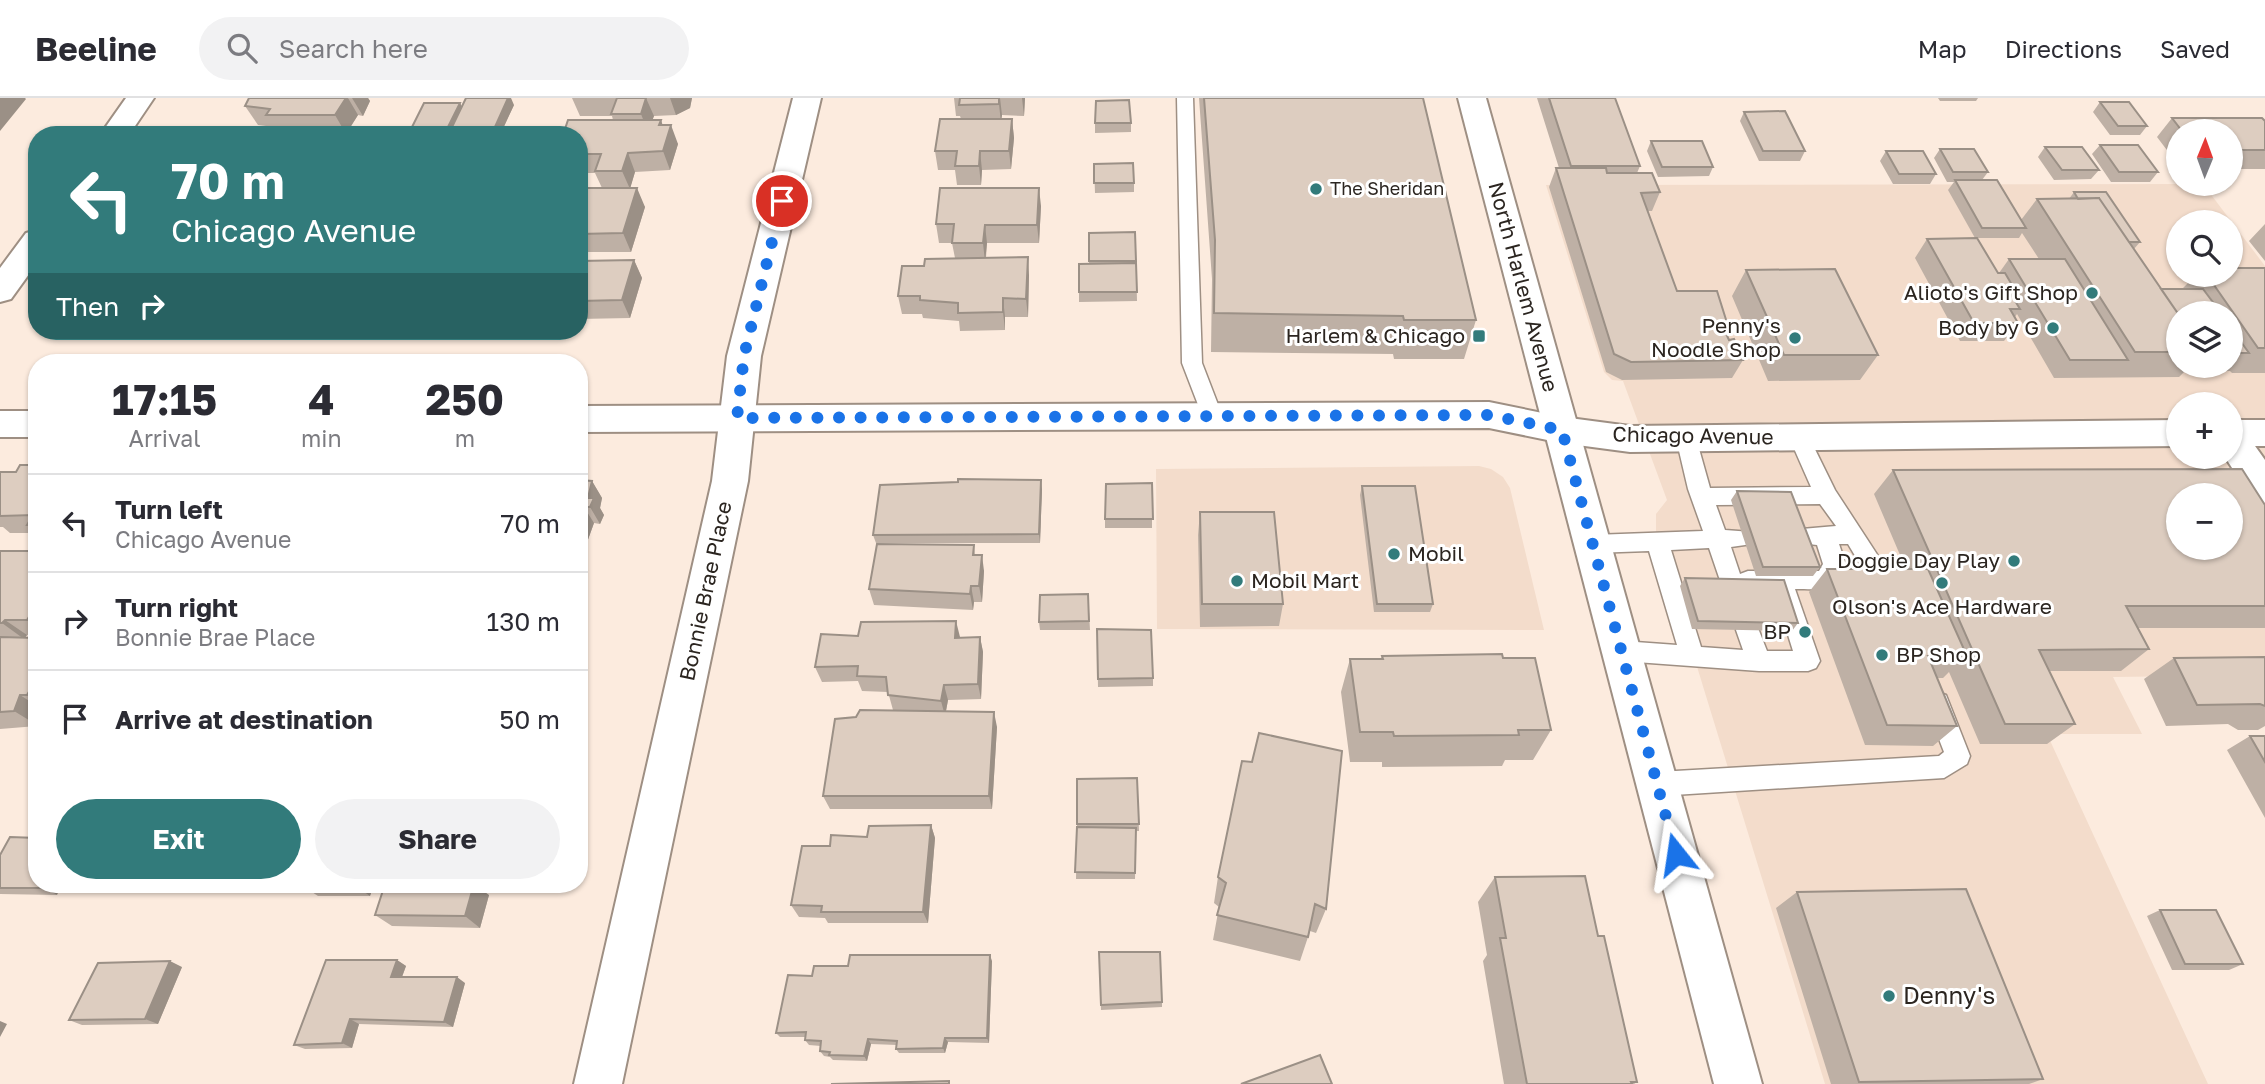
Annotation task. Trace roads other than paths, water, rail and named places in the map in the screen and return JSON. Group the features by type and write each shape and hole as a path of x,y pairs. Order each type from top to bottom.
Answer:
{"main road":[{"path":"120,126 140,98"},
{"name":"Bonnie Brae Place","path":"598,1084 730,481 744,356 807,98"},
{"name":"North Harlem Avenue","path":"1472,98 1738,1084"},
{"path":"0,291 28,252"},
{"name":"Chicago Avenue","path":"588,419 1489,415 1562,430 1630,439 2166,433"},
{"path":"0,424 28,424"},
{"path":"2243,433 2265,433"},
{"path":"2243,456 2265,489"}],"lane":[{"path":"1185,98 1192,363 1212,415"},
{"path":"1799,437 1826,495 1889,592"},
{"path":"1686,438 1702,497 1732,584 1825,580 1835,565 1825,535"},
{"path":"1702,497 1826,495"},
{"path":"1798,536 1854,535"},
{"path":"1593,544 1744,538"},
{"path":"1658,542 1692,656"},
{"path":"1622,651 1759,661 1808,661 1782,580"},
{"path":"1748,630 1759,661"},
{"path":"1658,784 1944,767 1958,756 1927,677"}],"place":[{"name":"The Sheridan","path":"1316,189"},
{"name":"Alioto's Gift Shop","path":"2092,293"},
{"name":"Body by G","path":"2053,328"},
{"name":"Harlem & Chicago","path":"1479,336"},
{"name":"Penny's Noodle Shop","path":"1795,338"},
{"name":"Mobil","path":"1394,554"},
{"name":"Doggie Day Play","path":"2014,561"},
{"name":"Mobil Mart","path":"1237,581"},
{"name":"Olson's Ace Hardware","path":"1942,583"},
{"name":"BP","path":"1805,632"},
{"name":"BP Shop","path":"1882,655"},
{"name":"Denny's","path":"1889,996"}]}
